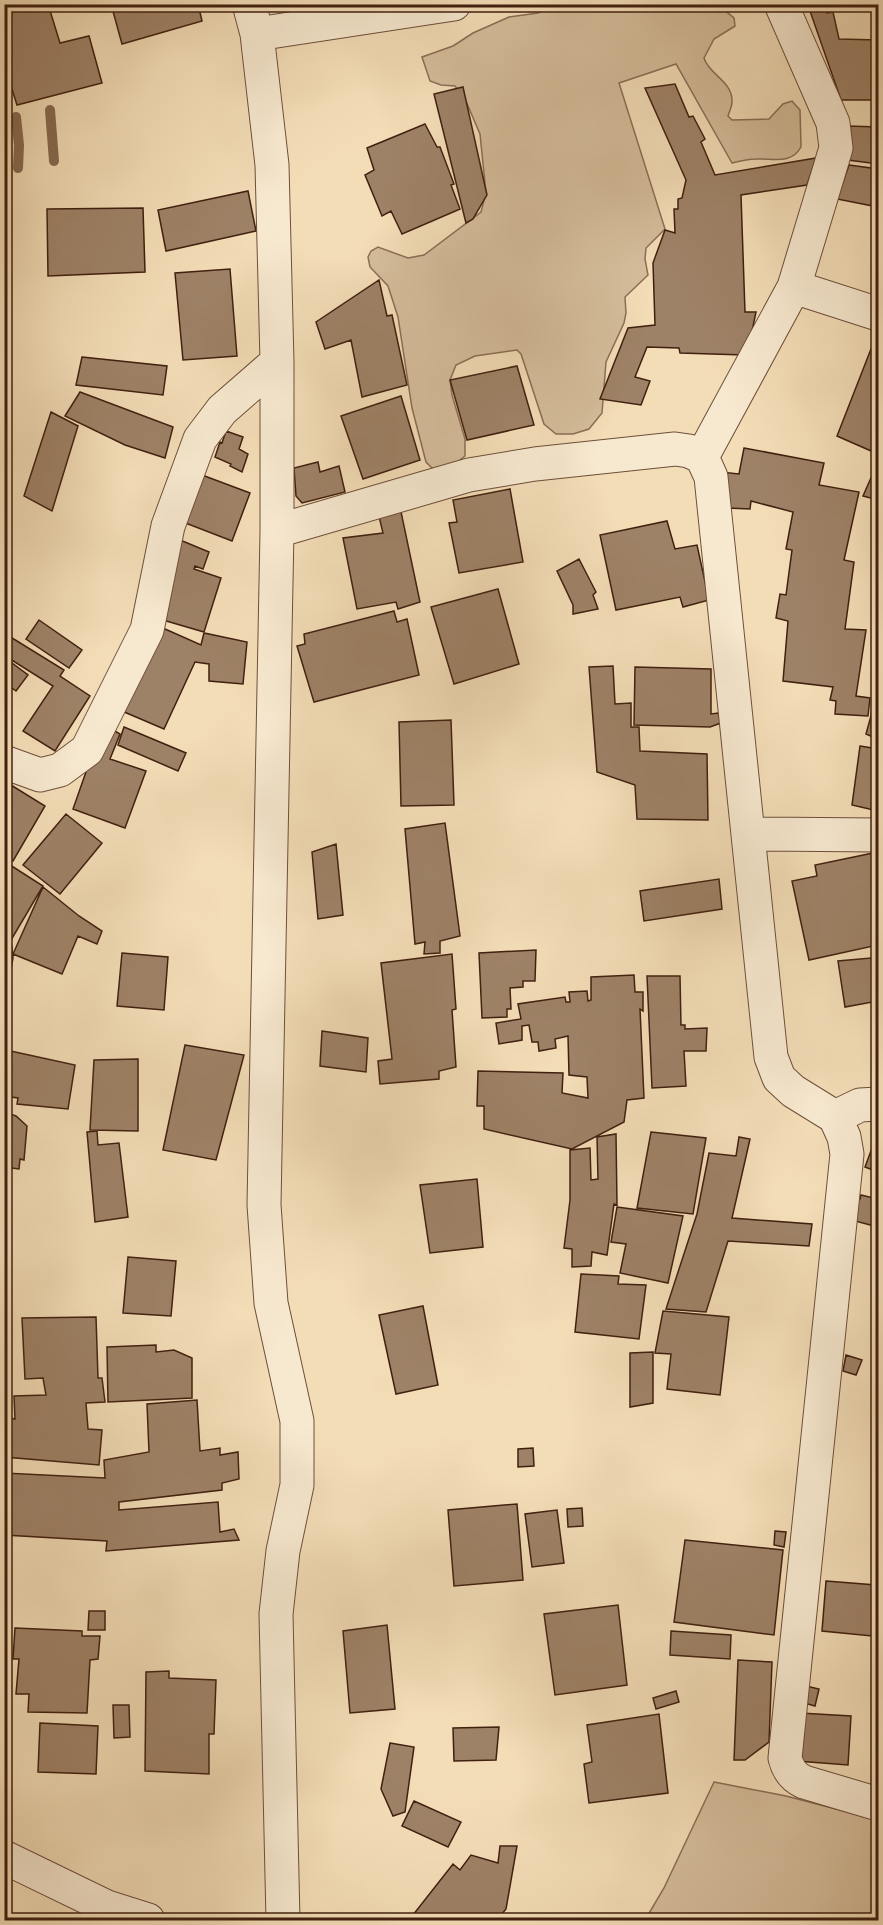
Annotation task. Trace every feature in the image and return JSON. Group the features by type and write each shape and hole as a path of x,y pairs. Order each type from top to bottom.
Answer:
{"street":[{"path":"283,1920 276,1614 283,1551 297,1485 297,1421 272,1303 264,1205 277,531 277,362 272,165 253,19 454,4"},
{"path":"702,457 794,287 836,148 833,123 781,4"},
{"path":"794,287 879,314"},
{"path":"4,762 40,775 60,770 87,750 147,630 168,526 200,439 222,410 277,362"},
{"path":"277,531 480,474 535,464 675,449 690,451 702,457 711,477 771,1057 779,1078 793,1091 835,1117 844,1137 847,1154 785,1758 795,1778 879,1804"},
{"path":"748,834 879,835"},
{"path":"835,1117 860,1105 879,1104"},
{"path":"4,1857 107,1907 148,1920"}],"shaded area":[{"path":"558,5 718,5 734,18 735,26 714,39 704,58 729,89 732,104 728,116 732,120 769,119 783,104 792,101 800,110 801,147 797,153 787,158 753,159 732,163 676,64 619,83 665,229 646,248 645,259 648,275 625,297 624,323 606,362 602,413 589,429 573,434 556,434 544,424 521,354 517,350 475,356 456,365 450,380 465,439 465,456 450,466 432,468 426,462 412,408 398,317 388,286 370,267 368,257 371,251 378,247 408,258 424,255 481,212 486,193 480,134 465,99 455,86 430,81 422,57 453,46 473,33 509,17 538,13"},
{"path":"714,1782 786,1796 878,1820 878,1920 645,1920 664,1888"}],"building":[{"path":"4,4 48,4 60,43 89,36 102,83 17,105 4,64"},
{"path":"111,4 198,4 202,21 122,44"},
{"path":"825,6 827,13 833,12 839,39 878,40 878,100 841,100 810,11"},
{"path":"675,84 689,117 693,116 705,139 701,142 715,175 816,158 807,185 741,195 745,312 756,312 750,341 744,355 680,353 679,348 647,347 635,377 650,381 641,405 600,399 628,328 655,325 653,263 665,230 675,233 674,209 678,209 678,199 682,198 686,180 645,88"},
{"path":"463,87 487,195 473,219 466,223 434,94"},
{"path":"425,124 437,147 440,147 454,184 451,185 460,209 402,234 391,211 382,216 365,175 374,170 367,148"},
{"path":"848,126 878,127 878,164 848,160"},
{"path":"849,165 878,169 878,207 837,199"},
{"path":"248,191 256,231 166,251 158,210"},
{"path":"143,208 145,272 48,276 47,209"},
{"path":"230,269 237,356 183,360 175,273"},
{"path":"379,280 387,316 392,315 407,385 362,397 351,340 325,349 316,322"},
{"path":"871,349 878,352 878,454 837,436"},
{"path":"82,357 167,366 163,395 76,385"},
{"path":"517,366 534,425 467,440 450,380"},
{"path":"80,392 173,427 165,458 125,445 65,416"},
{"path":"401,396 420,460 363,479 341,416"},
{"path":"51,412 78,426 52,511 24,496"},
{"path":"226,431 243,437 239,449 248,454 242,472 215,457"},
{"path":"744,448 824,463 819,485 859,492 844,560 854,562 845,629 866,630 856,696 870,698 868,716 835,714 836,701 830,700 833,687 783,681 788,621 776,618 780,594 786,595 792,550 786,549 793,512 751,501 750,509 727,508 721,472 739,474"},
{"path":"318,462 320,472 339,466 345,492 302,503 296,496 294,468"},
{"path":"878,462 878,500 863,496"},
{"path":"202,475 250,493 232,541 183,522"},
{"path":"510,489 523,562 459,573 449,523 457,522 453,500"},
{"path":"400,507 420,602 398,609 396,602 357,609 343,538 383,533 378,512"},
{"path":"667,521 675,549 697,545 709,600 683,607 680,597 616,610 600,535"},
{"path":"180,540 209,552 203,569 195,566 194,569 221,578 204,632 156,618"},
{"path":"579,559 596,592 593,595 598,609 573,614 573,605 557,571"},
{"path":"498,589 519,664 454,684 431,607"},
{"path":"394,611 397,622 407,619 419,675 314,702 297,646 305,644 304,634"},
{"path":"39,620 82,650 69,668 26,639"},
{"path":"156,625 201,645 204,633 247,642 243,684 209,681 209,664 195,662 164,729 122,711"},
{"path":"4,633 64,670 60,676 90,696 55,751 23,731 53,686 7,657 4,660"},
{"path":"12,663 28,675 16,691 4,682 4,673"},
{"path":"613,666 615,704 631,703 631,727 639,727 640,751 707,754 708,820 637,819 635,785 597,772 589,667"},
{"path":"635,667 711,669 711,714 718,713 721,723 710,727 634,725"},
{"path":"878,678 878,715 871,714"},
{"path":"871,716 878,718 878,739 866,734"},
{"path":"451,720 454,805 401,806 399,722"},
{"path":"124,727 186,753 178,771 118,745"},
{"path":"110,728 120,734 110,759 146,771 125,828 73,809 93,752"},
{"path":"860,746 878,749 878,811 852,805"},
{"path":"6,782 45,806 13,861 4,857"},
{"path":"66,814 102,843 60,894 23,865"},
{"path":"445,823 460,936 440,941 440,953 424,954 425,942 415,944 405,829"},
{"path":"336,844 343,915 318,919 312,852"},
{"path":"878,852 878,945 809,960 792,881 817,876 815,865"},
{"path":"7,863 43,886 11,940 13,958 4,1007 4,868"},
{"path":"719,879 722,909 644,921 640,891"},
{"path":"43,887 102,931 97,944 78,936 62,974 13,954"},
{"path":"536,950 535,981 523,981 523,987 510,988 511,1009 507,1009 507,1017 482,1018 479,953"},
{"path":"122,953 168,957 164,1010 117,1006"},
{"path":"452,954 456,1009 452,1010 456,1067 439,1071 439,1079 380,1084 378,1061 392,1059 381,963"},
{"path":"871,958 878,1001 845,1007 838,961"},
{"path":"634,975 635,992 643,992 643,1011 640,1009 644,1098 627,1100 624,1122 572,1149 484,1129 484,1106 477,1106 478,1071 563,1073 562,1093 588,1098 587,1077 569,1075 568,1036 555,1039 556,1048 539,1051 538,1042 532,1042 529,1025 522,1026 522,1040 499,1044 496,1023 521,1019 518,1004 565,997 566,1002 570,1002 569,992 587,991 588,1001 591,1000 591,977"},
{"path":"647,976 680,976 681,1025 685,1025 685,1029 707,1028 706,1051 684,1051 686,1086 652,1088"},
{"path":"322,1031 368,1038 366,1072 320,1066"},
{"path":"185,1045 244,1055 216,1160 163,1150"},
{"path":"6,1050 75,1065 68,1109 17,1104 18,1098 4,1096"},
{"path":"138,1059 138,1131 90,1130 94,1060"},
{"path":"4,1112 16,1116 27,1126 24,1160 20,1159 19,1169 4,1167"},
{"path":"97,1131 98,1145 119,1143 128,1217 95,1222 87,1132"},
{"path":"651,1132 706,1138 693,1214 637,1208"},
{"path":"878,1132 878,1172 865,1167"},
{"path":"616,1134 617,1205 614,1204 607,1255 592,1252 591,1266 572,1267 572,1249 564,1248 570,1200 570,1150 590,1148 591,1180 598,1179 597,1137"},
{"path":"739,1137 750,1139 732,1218 812,1224 809,1246 728,1241 706,1312 666,1309 697,1214 709,1153 736,1156"},
{"path":"477,1179 483,1247 430,1253 420,1185"},
{"path":"861,1195 878,1199 878,1227 855,1221 854,1198 860,1199"},
{"path":"617,1207 683,1216 668,1283 620,1273 626,1244 611,1242"},
{"path":"128,1257 176,1261 171,1316 123,1313"},
{"path":"581,1274 619,1276 618,1284 646,1285 639,1339 575,1332"},
{"path":"423,1306 438,1385 396,1394 379,1315"},
{"path":"663,1311 729,1317 720,1395 667,1389 671,1354 655,1353"},
{"path":"96,1317 98,1378 102,1378 105,1402 86,1403 88,1429 102,1430 99,1465 4,1457 4,1417 15,1419 14,1396 46,1395 43,1378 25,1379 22,1318"},
{"path":"156,1345 156,1352 174,1350 192,1358 192,1398 108,1402 107,1347"},
{"path":"653,1352 653,1403 630,1407 630,1353"},
{"path":"846,1355 862,1360 856,1375 843,1371"},
{"path":"197,1400 200,1451 220,1448 220,1455 238,1452 239,1479 222,1483 222,1490 119,1502 119,1510 218,1502 220,1532 234,1529 239,1540 106,1551 107,1541 4,1535 4,1473 105,1478 104,1460 149,1452 147,1404"},
{"path":"533,1448 534,1466 518,1467 518,1449"},
{"path":"517,1504 523,1580 454,1586 448,1510"},
{"path":"582,1508 583,1526 568,1527 567,1509"},
{"path":"557,1510 564,1563 532,1567 525,1514"},
{"path":"775,1531 786,1532 784,1547 774,1545"},
{"path":"685,1540 783,1550 774,1635 674,1622"},
{"path":"826,1581 876,1585 872,1636 822,1631"},
{"path":"618,1605 627,1685 555,1695 544,1614"},
{"path":"89,1611 105,1611 105,1630 88,1630"},
{"path":"387,1625 395,1709 350,1713 343,1631"},
{"path":"15,1628 82,1631 82,1636 100,1636 98,1659 90,1660 87,1713 28,1712 29,1694 16,1694 19,1659 13,1659"},
{"path":"671,1631 731,1635 730,1659 670,1655"},
{"path":"738,1660 772,1662 769,1742 745,1760 734,1760"},
{"path":"169,1671 169,1678 216,1680 214,1734 209,1734 209,1774 145,1771 146,1672"},
{"path":"806,1686 819,1689 815,1706 801,1702"},
{"path":"676,1691 679,1702 656,1709 653,1698"},
{"path":"113,1705 129,1705 130,1737 114,1738"},
{"path":"800,1713 851,1716 848,1765 797,1761"},
{"path":"659,1714 668,1793 589,1803 584,1764 592,1762 587,1725"},
{"path":"40,1723 98,1726 96,1774 38,1772"},
{"path":"499,1727 496,1760 454,1761 453,1728"},
{"path":"390,1743 414,1747 405,1812 393,1816 381,1789"},
{"path":"414,1801 461,1822 448,1847 402,1826"},
{"path":"500,1846 517,1846 506,1909 497,1920 409,1920 453,1864 460,1870 471,1855 498,1863"}],"waterway":[{"path":"50,110 54,161"},
{"path":"16,117 19,145 18,168"}]}
